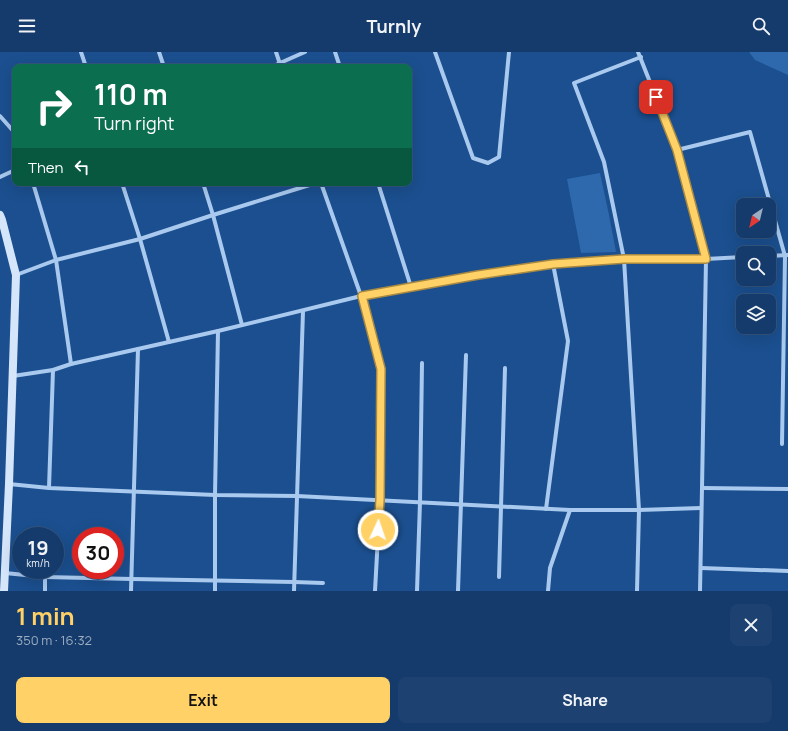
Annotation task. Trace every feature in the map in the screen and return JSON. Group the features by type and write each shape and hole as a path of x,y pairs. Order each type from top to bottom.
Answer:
{"street":[{"path":"81,52 85,64"},
{"path":"158,52 163,64"},
{"path":"276,52 281,64"},
{"path":"283,64 305,52"},
{"path":"335,52 339,64"},
{"path":"435,52 473,158 488,163 499,157 509,52"},
{"path":"638,52 677,150 706,259 700,591"},
{"path":"638,591 639,510 624,259 604,162 574,82 641,57"},
{"path":"0,116 12,130"},
{"path":"677,150 750,132 786,255 782,444"},
{"path":"0,177 12,171"},
{"path":"34,186 56,260 71,364"},
{"path":"123,186 140,239 169,342"},
{"path":"204,186 242,326"},
{"path":"16,274 56,260 140,239 306,186"},
{"path":"322,186 362,296 381,369 380,500 375,591"},
{"path":"379,186 411,287"},
{"path":"0,215 16,274 10,484 4,591"},
{"path":"776,256 786,255"},
{"path":"14,376 53,370 71,364 242,326 362,296 486,274 553,264 624,259 736,257"},
{"path":"546,510 568,341 553,264"},
{"path":"294,591 303,311"},
{"path":"215,591 218,331"},
{"path":"131,591 138,349"},
{"path":"458,591 466,355"},
{"path":"417,591 422,363"},
{"path":"500,577 505,368"},
{"path":"49,488 53,370"},
{"path":"10,484 49,488 215,495 297,496 461,504 546,510 701,508"},
{"path":"702,488 788,489"},
{"path":"548,591 550,568 570,510"},
{"path":"701,568 788,571"},
{"path":"5,572 12,573"},
{"path":"64,578 323,583"},
{"path":"45,579 45,591"}],"shaded area":[{"path":"749,52 788,52 788,75 755,60"},
{"path":"600,173 616,252 581,253 567,179"}],"route":[{"path":"378,530 380,500 381,369 362,296 478,275 553,264 624,259 706,259 677,150 656,97"}]}
